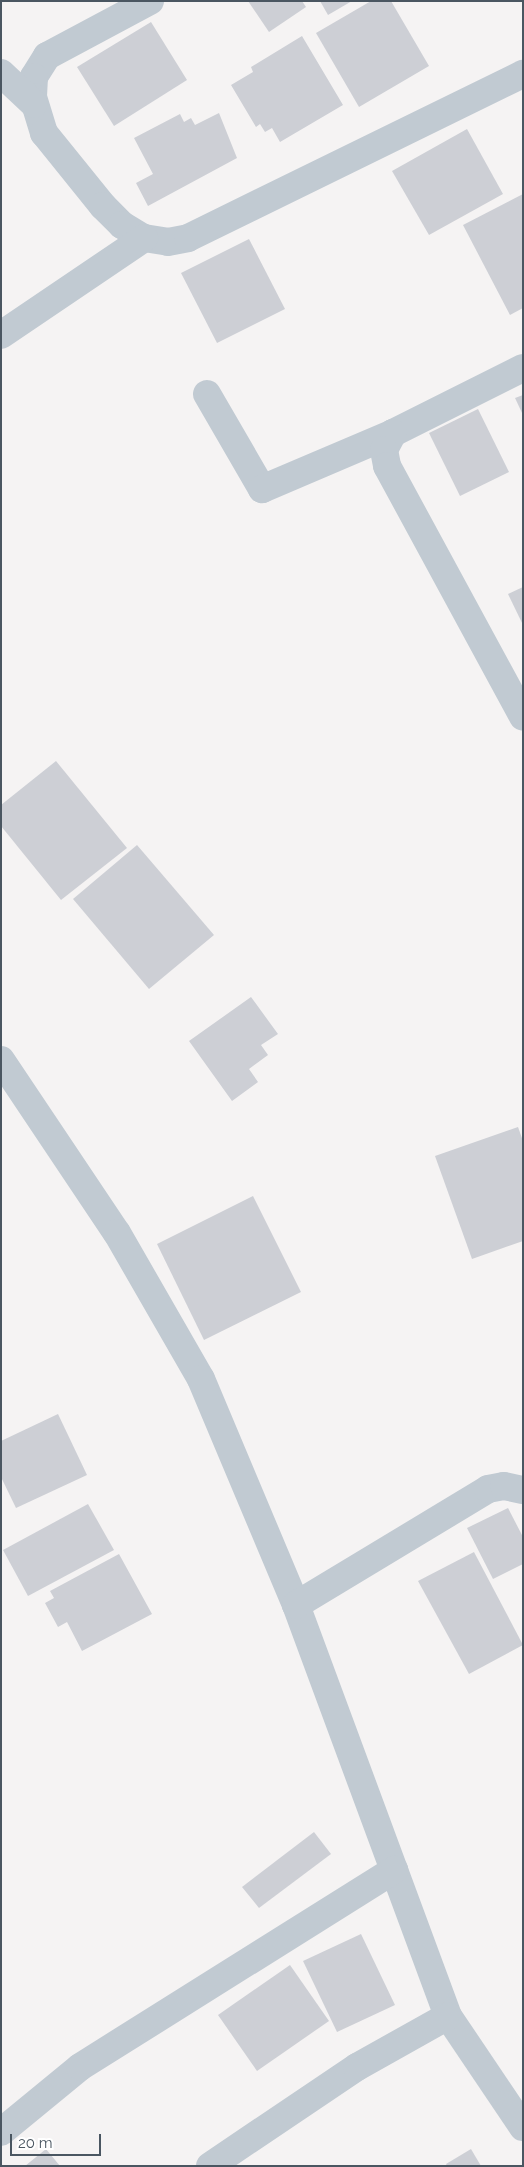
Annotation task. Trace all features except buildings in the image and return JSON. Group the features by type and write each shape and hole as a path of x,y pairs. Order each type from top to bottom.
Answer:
{"street":[{"path":"150,1 47,56 34,77 34,104 44,133 103,206 122,224 144,238 168,242 188,238 523,74"},
{"path":"1,73 34,104"},
{"path":"1,334 144,238"},
{"path":"207,394 262,489 393,433 523,368"},
{"path":"393,433 384,450 387,466 523,716"},
{"path":"1,1060 117,1233 201,1378 296,1605 448,2016 523,2126"},
{"path":"296,1605 488,1489 504,1486 523,1490"},
{"path":"1,2132 80,2067 394,1870"},
{"path":"210,2166 357,2067 448,2016"}]}
